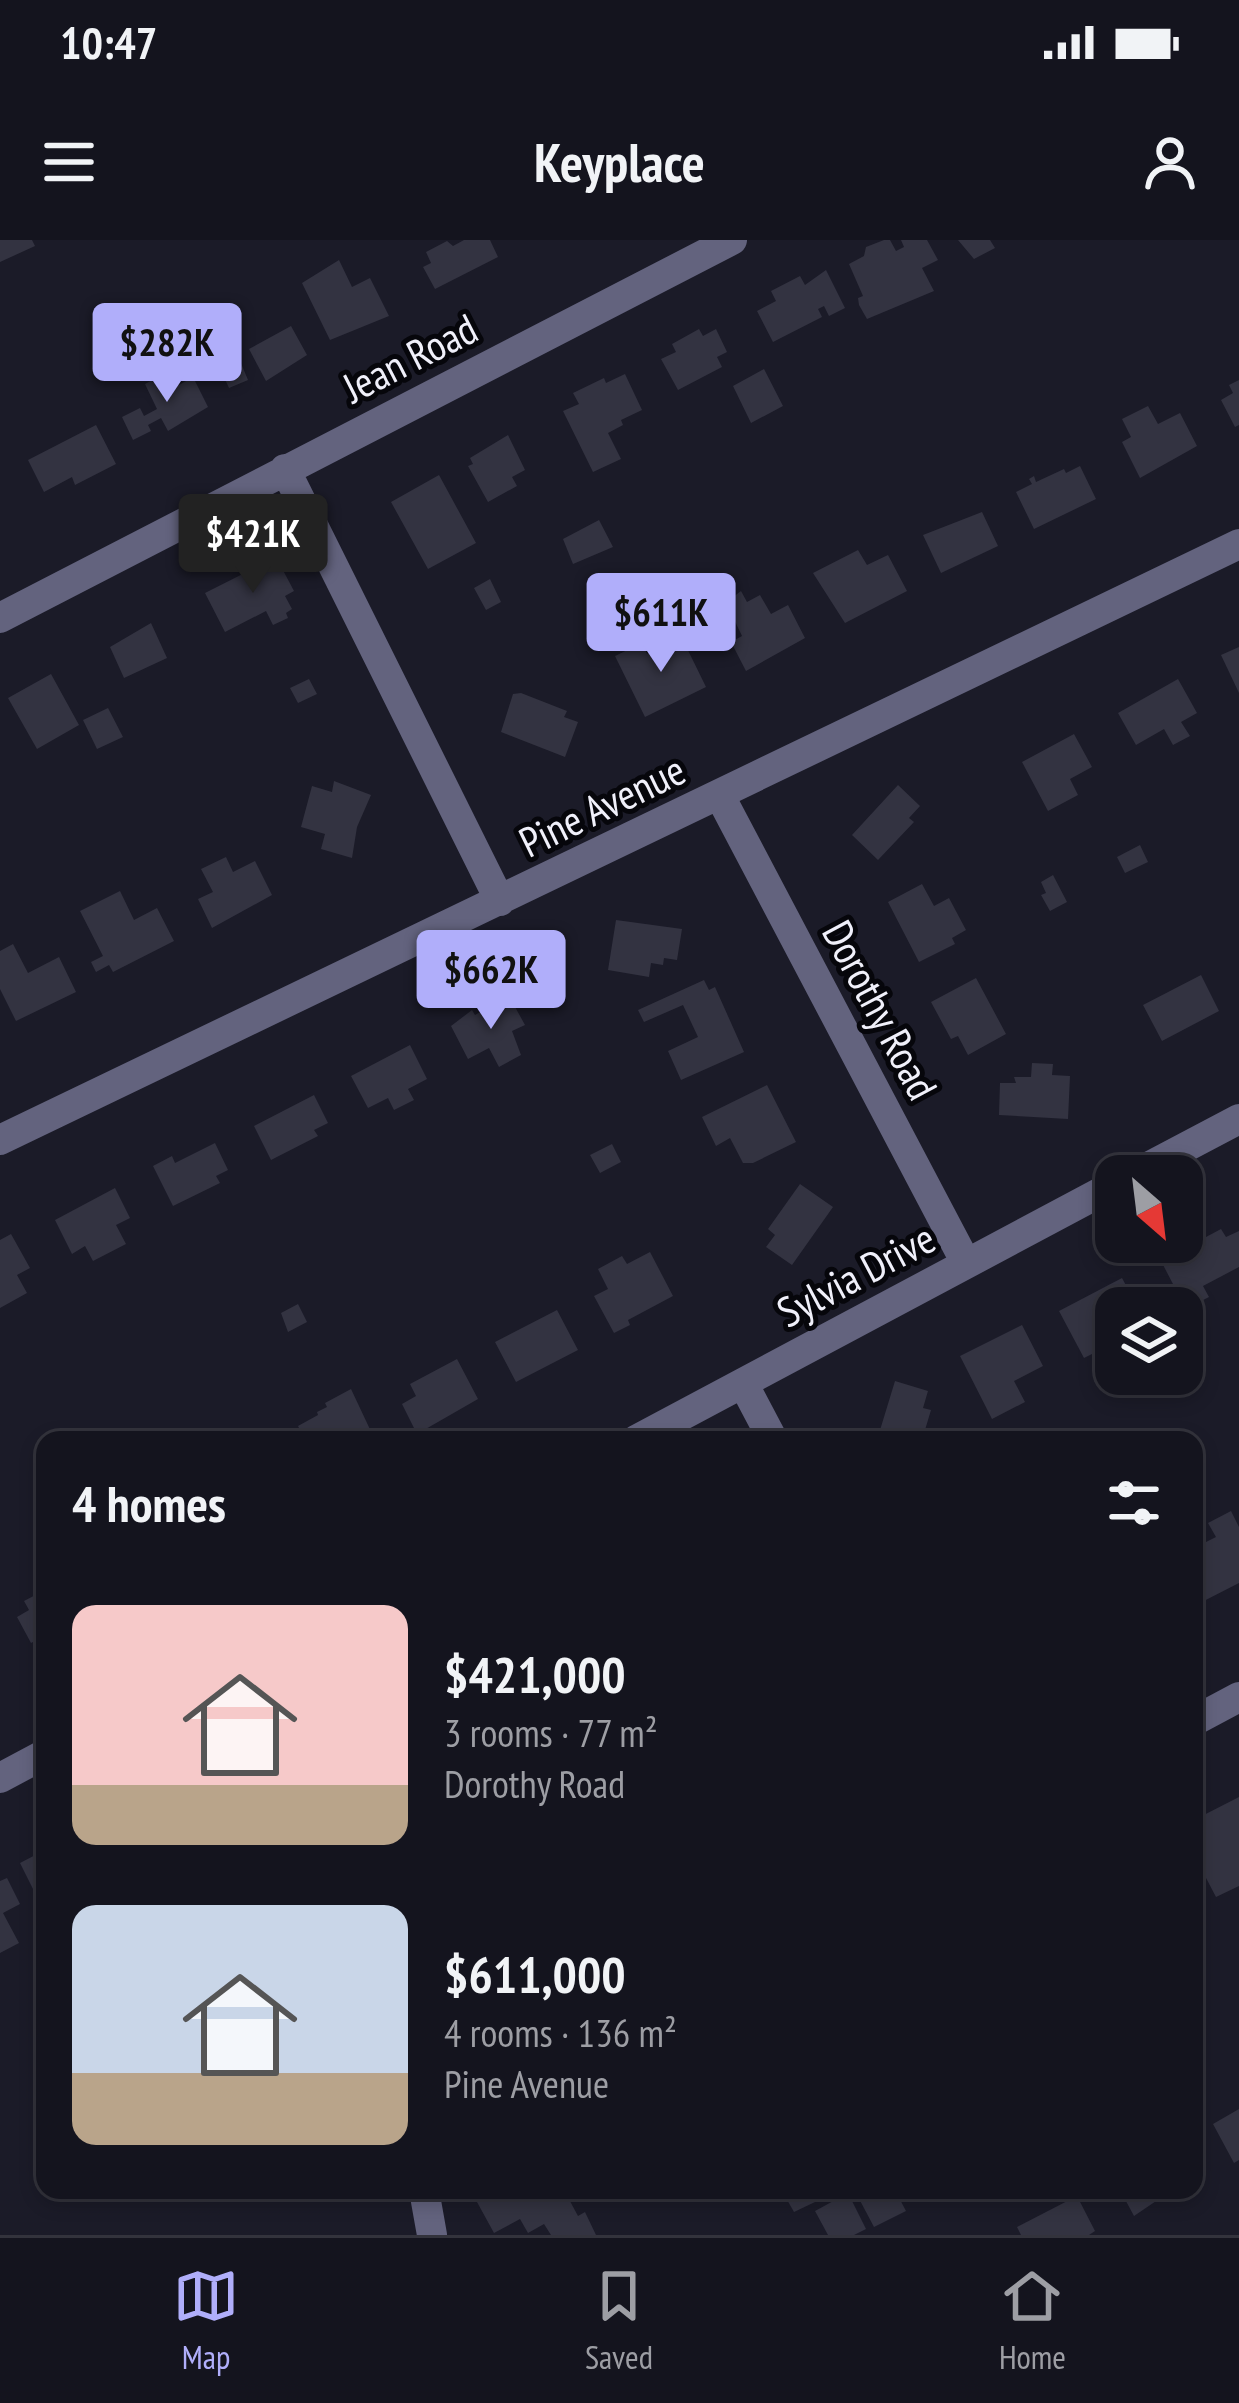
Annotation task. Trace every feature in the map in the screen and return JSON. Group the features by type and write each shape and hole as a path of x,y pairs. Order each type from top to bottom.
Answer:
{"street":[{"name":"Jean Road","path":"0,618 732,240"},
{"path":"285,469 500,901"},
{"name":"Pine Avenue","path":"0,1140 1239,544"},
{"name":"Dorothy Road","path":"720,796 966,1263"},
{"path":"1171,1155 1239,1119"},
{"name":"Sylvia Drive","path":"653,1431 1095,1195"},
{"path":"743,1383 768,1431"},
{"path":"1203,1716 1239,1697"},
{"path":"0,1778 36,1759"},
{"path":"426,2199 432,2235"}],"building":[{"path":"0,240 32,240 35,246 0,262"},
{"path":"464,240 490,240 498,257 435,289 423,267 431,263 426,252 447,241 453,246"},
{"path":"890,240 896,251 904,247 901,240 927,240 938,260 922,268 934,291 867,319 849,264 864,256 866,247"},
{"path":"958,240 990,240 995,248 974,259"},
{"path":"339,260 352,287 370,278 389,316 330,340 302,283"},
{"path":"826,270 845,308 829,316 824,306 818,309 822,317 773,342 757,311 776,301 771,291 800,276 805,285"},
{"path":"291,326 307,355 266,381 249,349"},
{"path":"699,329 703,336 716,329 727,352 717,357 722,367 678,390 661,359 676,352 672,344"},
{"path":"238,356 248,380 229,388 218,364"},
{"path":"764,369 783,406 751,423 733,386"},
{"path":"171,370 179,385 193,377 208,407 168,431 161,418 148,425 151,431 133,440 122,417 140,408 144,416 157,409 145,384"},
{"path":"625,374 642,410 608,433 621,459 593,472 563,411 579,404 573,393"},
{"path":"1239,380 1239,425 1235,427 1221,400 1233,393 1229,385"},
{"path":"1148,406 1158,424 1180,413 1197,446 1140,478 1122,442 1131,437 1122,419"},
{"path":"96,425 116,464 75,485 72,477 44,492 28,460"},
{"path":"508,435 525,470 512,477 517,486 488,502 468,466 473,464 470,458"},
{"path":"1080,466 1096,499 1034,529 1016,492 1032,484 1029,479 1034,476 1036,482"},
{"path":"439,475 476,543 428,569 391,502"},
{"path":"982,512 998,546 941,573 923,535"},
{"path":"599,520 613,547 573,564 563,539"},
{"path":"858,550 867,565 888,555 907,591 845,623 813,573"},
{"path":"276,557 294,591 285,596 292,609 286,613 288,618 273,625 266,611 225,632 205,593"},
{"path":"490,579 501,602 486,610 474,588"},
{"path":"741,591 747,602 760,595 771,614 788,605 805,638 746,671 731,642 742,636 731,613 725,616 720,607"},
{"path":"151,623 167,658 124,678 110,647"},
{"path":"680,634 706,687 645,717 615,656 642,643 647,654"},
{"path":"1239,647 1239,693 1221,655"},
{"path":"51,674 79,725 37,749 8,698"},
{"path":"309,679 317,694 298,703 290,688"},
{"path":"1178,679 1197,713 1181,722 1190,736 1173,745 1164,729 1136,745 1118,713"},
{"path":"513,694 567,711 564,717 578,722 565,757 501,732"},
{"path":"108,708 123,737 97,749 83,720"},
{"path":"1074,734 1092,767 1070,779 1078,795 1048,811 1022,762"},
{"path":"334,781 371,795 357,827 352,858 321,849 325,834 301,827 312,786 332,792"},
{"path":"898,785 920,806 909,818 914,822 878,860 852,835"},
{"path":"1140,845 1148,862 1125,873 1117,857"},
{"path":"226,857 233,872 255,861 272,895 212,928 198,899 213,892 201,869"},
{"path":"1053,875 1067,902 1050,911 1041,895 1046,893 1041,882"},
{"path":"922,884 934,906 949,898 966,930 952,938 955,944 919,962 888,902"},
{"path":"120,891 134,920 157,908 174,941 113,972 109,965 96,972 91,962 103,956 80,911"},
{"path":"616,920 682,929 677,960 651,963 649,977 608,970"},
{"path":"13,944 28,973 59,957 76,992 16,1021 0,989 0,951"},
{"path":"1201,975 1219,1011 1162,1041 1143,1005"},
{"path":"976,978 1006,1034 968,1055 958,1036 951,1039 931,1002"},
{"path":"704,980 709,990 715,987 744,1052 681,1080 668,1051 698,1037 683,1005 644,1022 638,1010"},
{"path":"509,996 525,1025 512,1031 521,1055 499,1067 489,1048 468,1059 451,1026 472,1010 475,1015"},
{"path":"410,1045 427,1079 408,1089 414,1100 394,1110 388,1098 368,1108 351,1076"},
{"path":"1032,1063 1053,1064 1052,1075 1070,1076 1068,1119 999,1115 1000,1083 1031,1077"},
{"path":"767,1085 796,1142 753,1163 743,1163 730,1138 716,1146 702,1117"},
{"path":"314,1095 328,1123 314,1130 318,1136 271,1160 254,1126"},
{"path":"215,1143 228,1170 216,1176 220,1183 173,1206 153,1166 172,1156 175,1163"},
{"path":"612,1144 621,1162 600,1173 590,1155"},
{"path":"800,1184 833,1207 792,1265 766,1247 775,1235 768,1229"},
{"path":"115,1188 130,1218 116,1225 126,1244 93,1261 85,1246 72,1254 55,1220"},
{"path":"1221,1229 1226,1237 1239,1231 1239,1267 1203,1286 1209,1297 1203,1300 1203,1287 1175,1287 1162,1263 1203,1263 1203,1239"},
{"path":"11,1234 30,1268 17,1275 27,1293 0,1308 0,1240"},
{"path":"650,1252 673,1296 614,1333 594,1296 608,1289 598,1269 622,1256 627,1264"},
{"path":"1122,1278 1127,1287 1105,1287"},
{"path":"1095,1292 1095,1352 1084,1358 1059,1311"},
{"path":"298,1304 307,1322 288,1332 281,1313"},
{"path":"557,1310 578,1350 516,1382 495,1342"},
{"path":"1022,1325 1043,1366 1014,1381 1025,1402 992,1419 960,1356"},
{"path":"457,1359 478,1399 416,1431 402,1404 416,1396 410,1384"},
{"path":"895,1381 928,1391 923,1408 931,1410 925,1431 880,1431"},
{"path":"351,1389 371,1431 300,1431 298,1426 318,1415 327,1407 325,1403"},
{"path":"1231,1511 1239,1527 1239,1583 1203,1601 1203,1544 1216,1537 1208,1523"},
{"path":"36,1595 36,1640 31,1643 17,1617 29,1610 24,1601"},
{"path":"1239,1797 1239,1886 1216,1897 1203,1872 1203,1815"},
{"path":"36,1855 36,1895 20,1863"},
{"path":"7,1878 20,1904 3,1913 19,1943 0,1953 0,1881"},
{"path":"1239,2109 1239,2160 1234,2163 1213,2124"},
{"path":"569,2199 578,2216 585,2212 596,2235 551,2235 544,2224 528,2233 520,2219 494,2233 477,2202"},
{"path":"787,2199 815,2202 794,2212"},
{"path":"837,2199 851,2199 866,2229 854,2235 828,2235 815,2211"},
{"path":"859,2199 900,2199 906,2211 874,2227"},
{"path":"1079,2199 1095,2231 1089,2235 1021,2235 1017,2227"},
{"path":"1125,2199 1159,2199 1134,2216"}]}
